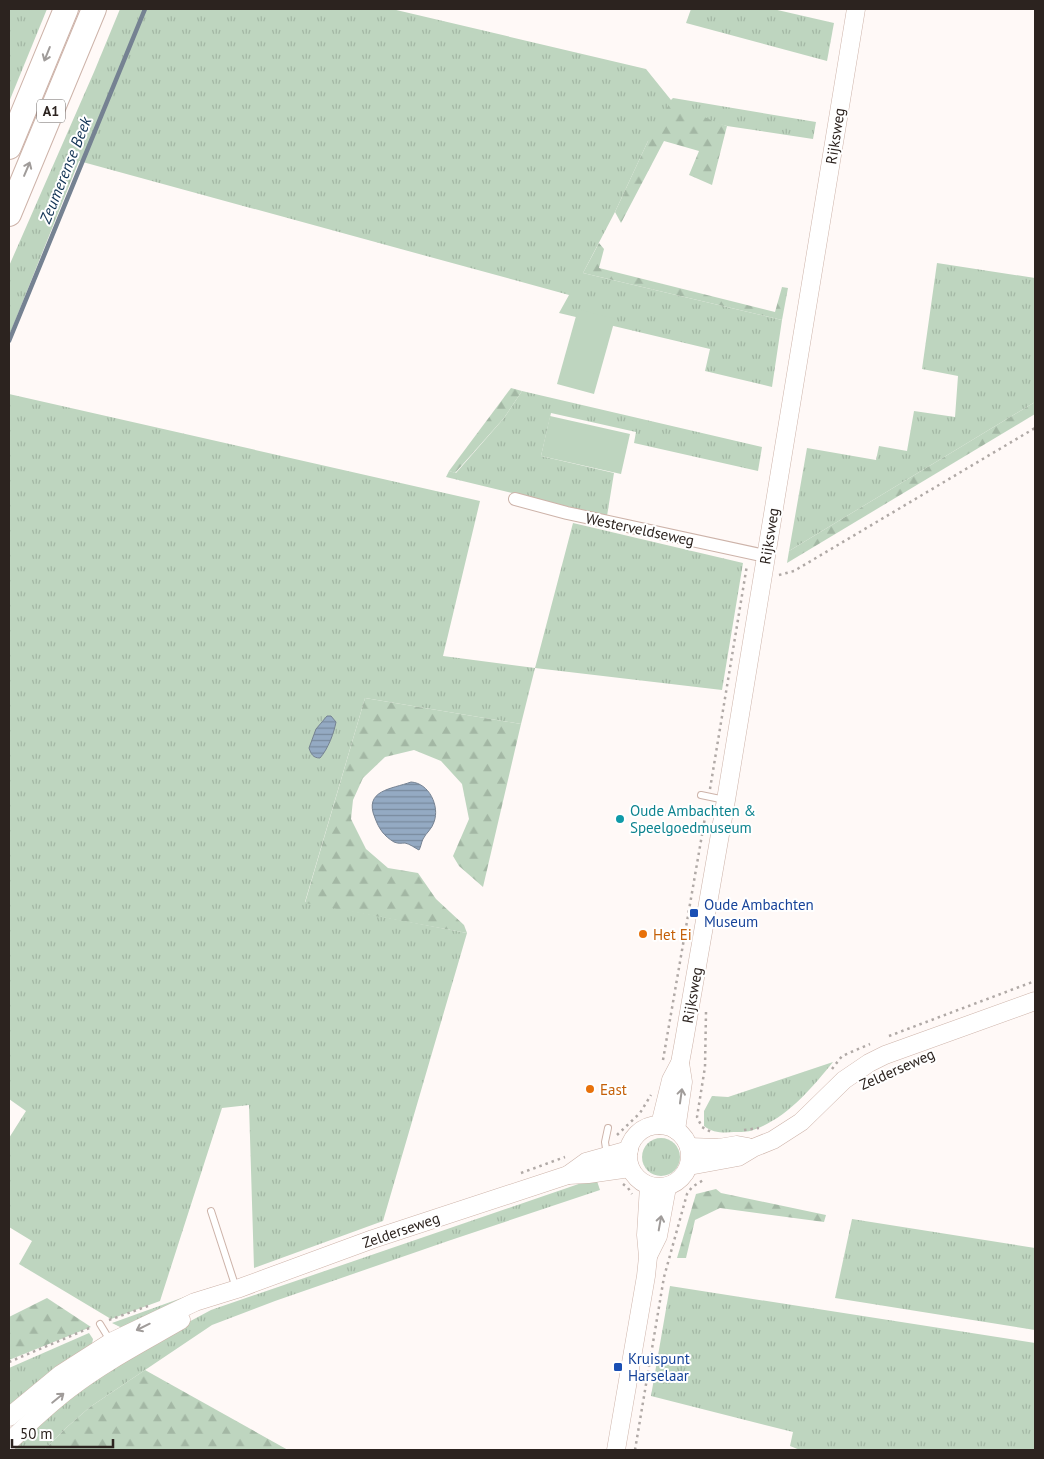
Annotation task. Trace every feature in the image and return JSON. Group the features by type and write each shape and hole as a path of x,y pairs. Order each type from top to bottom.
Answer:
{"highway":[{"name":"A1","path":"9,147 66,9"},
{"name":"A1","path":"9,214 94,9"}],"main road":[{"name":"Rijksweg","path":"668,1127 671,1080 680,1063 726,800 754,576 765,556 856,9"},
{"name":"Zelderseweg","path":"689,1166 738,1157 753,1148 773,1140 801,1122 844,1080 869,1062 1035,1001"},
{"path":"668,1127 686,1140 689,1147 689,1166 677,1182 667,1187 649,1186 637,1179 630,1168 628,1150 643,1129 668,1127"},
{"name":"Zelderseweg","path":"689,1147 719,1148 737,1146 753,1148"},
{"name":"Zelderseweg","path":"568,1175 586,1162 628,1150"},
{"name":"Zelderseweg","path":"9,1417 62,1374 237,1289 373,1239 568,1175 630,1168"},
{"path":"616,1450 648,1257 646,1235 649,1186"},
{"path":"648,1257 658,1236 667,1187"},
{"name":"Zelderseweg","path":"9,1442 115,1349"}],"street":[{"name":"Westerveldseweg","path":"515,499 568,513 765,556"}],"lane":[{"path":"701,795 726,800"},
{"path":"607,1156 605,1142 608,1128"},
{"path":"212,1211 237,1289"},
{"path":"100,1324 115,1349"}],"path":[{"path":"754,576 794,571 1035,428"},
{"path":"635,1450 664,1277 680,1220"}],"green space":[{"path":"9,9 47,9 9,102"},
{"path":"120,9 392,9 646,69 671,100 673,98 816,122 813,139 715,123 648,141 615,212 583,273 782,320 772,387 705,371 710,349 559,313 569,295 79,161 9,336 9,266"},
{"path":"691,9 773,9 834,23 827,61 686,23"},
{"path":"671,101 727,126 712,185 689,175 699,151 664,141 621,223 615,212 648,141"},
{"path":"599,243 604,249 599,268 775,312 782,287 788,288 782,320 583,273"},
{"path":"937,263 1035,278 1035,402 789,551 807,448 876,460 879,446 907,451 914,411 955,417 958,376 922,369"},
{"path":"578,309 615,319 594,394 557,384"},
{"path":"511,388 522,391 504,418 455,473 449,471"},
{"path":"522,391 762,447 758,471 634,443 636,432 551,413 541,456 614,473 607,516 446,477 449,471 456,473 504,418"},
{"path":"9,394 480,501 443,656 535,668 521,724 365,698 305,902 467,933 383,1221 254,1268 249,1105 222,1108 160,1301 111,1319 19,1264 32,1241 9,1227 9,1138 26,1111 9,1099"},
{"path":"1035,402 1035,414 787,563 789,551"},
{"path":"550,416 630,434 621,474 541,456"},
{"path":"573,523 743,563 722,690 535,668"},
{"path":"365,698 521,724 483,887 459,866 453,856 469,819 462,784 441,761 414,750 385,757 363,778 353,800 351,819 366,849 388,868 418,873 436,899 464,925 467,933 305,903"},
{"path":"833,1062 798,1102 765,1125 749,1131 726,1132 715,1131 704,1126 704,1111 712,1096 728,1097"},
{"path":"661,1138 675,1143 680,1157 675,1171 661,1176 647,1171 642,1157 647,1143"},
{"path":"596,1178 600,1190 275,1301 212,1325 90,1407 44,1450 9,1450 46,1414 144,1346 211,1310"},
{"path":"716,1189 721,1193 826,1215 824,1222 720,1208 695,1220 686,1258 677,1258 696,1194"},
{"path":"852,1219 1035,1248 1035,1330 835,1298"},
{"path":"670,1286 1035,1343 1035,1450 800,1450 790,1446 793,1432 651,1396"},
{"path":"212,1287 124,1329 112,1323"},
{"path":"47,1298 91,1327 9,1360 9,1317"},
{"path":"89,1333 93,1339 92,1344 9,1409 9,1368"},
{"path":"145,1370 288,1450 44,1450 90,1407"}],"water":[{"path":"327,716 331,716 336,722 326,750 318,758 313,755 309,748 316,729"},
{"path":"411,782 423,786 428,791 435,809 433,824 423,839 419,850 405,843 394,842 387,837 378,826 372,809 376,796 381,792"}],"waterway":[{"name":"Zeumerense Beek","path":"9,341 145,9"}],"place":[{"name":"Oude Ambachten & Speelgoedmuseum","path":"620,819"},
{"name":"Oude Ambachten Museum","path":"694,913"},
{"name":"Het Ei","path":"643,934"},
{"name":"East","path":"590,1089"},
{"name":"Kruispunt Harselaar","path":"618,1367"}]}
